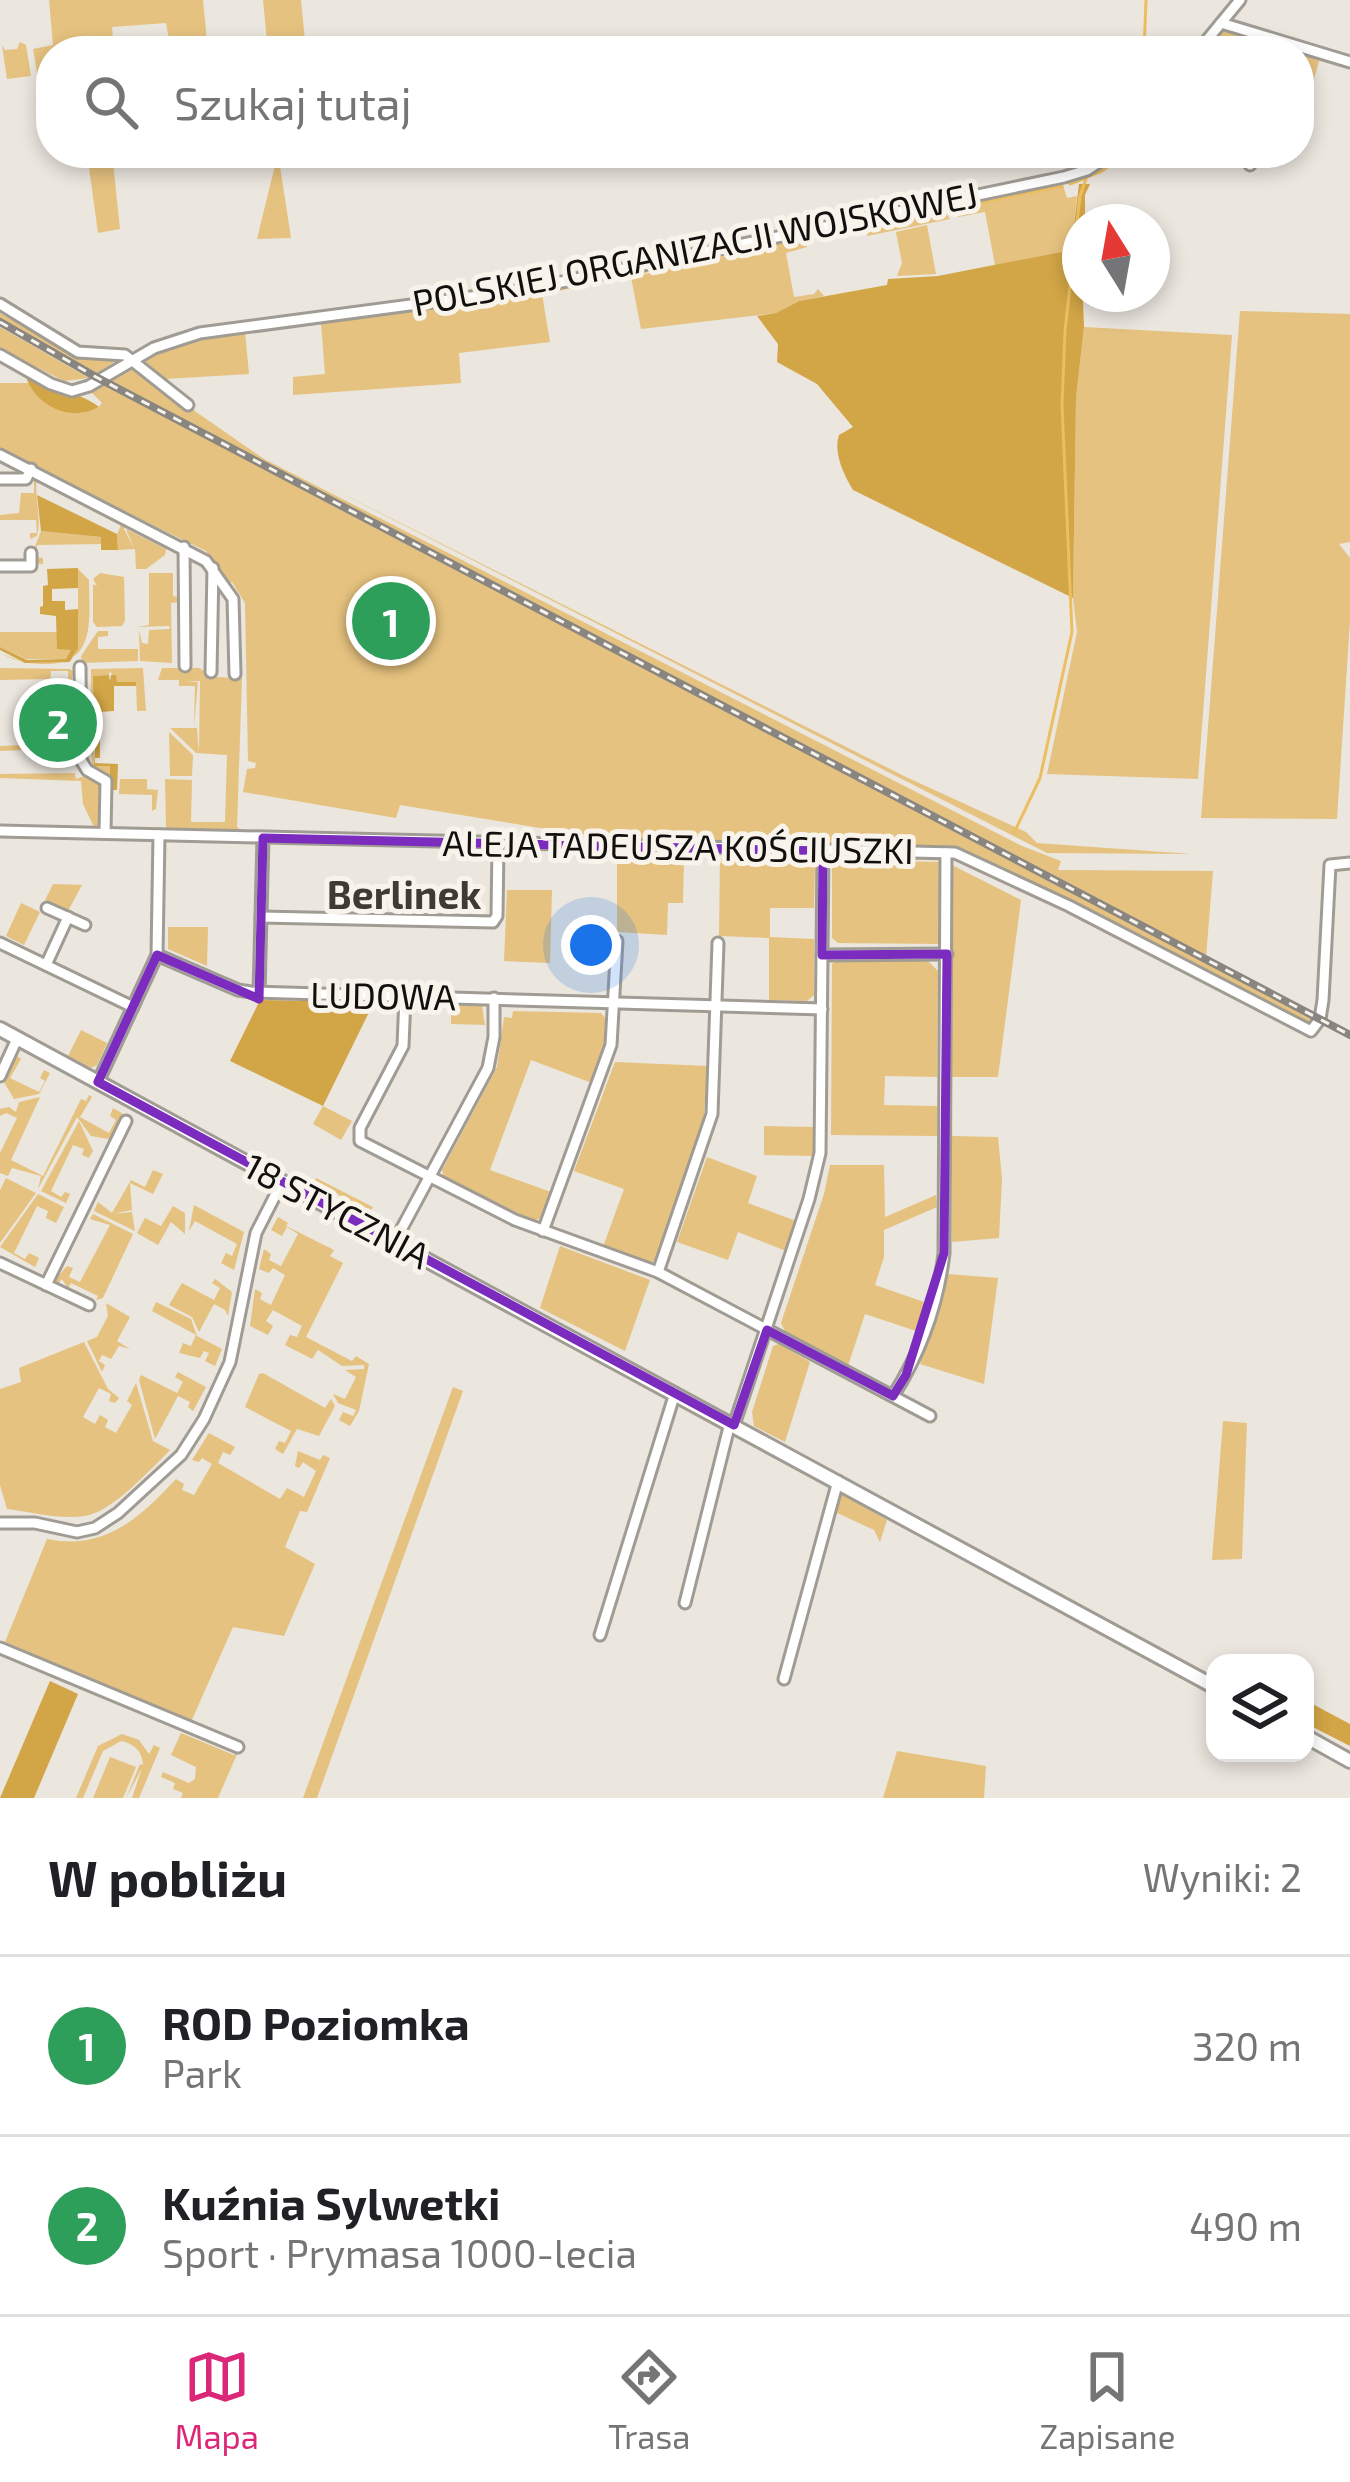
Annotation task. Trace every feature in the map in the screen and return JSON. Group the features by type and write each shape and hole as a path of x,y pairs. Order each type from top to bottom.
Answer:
{"main road":[{"name":"18 STYCZNIA","path":"0,1029 1206,1682"},
{"path":"1314,1741 1350,1761"}],"street":[{"path":"1210,36 1240,0"},
{"path":"1221,23 1264,36"},
{"path":"1314,51 1350,62"},
{"name":"POLSKIEJ ORGANIZACJI WOJSKOWEJ","path":"0,355 72,391 163,344 212,331 523,290 1091,168"},
{"name":"POLSKIEJ ORGANIZACJI WOJSKOWEJ","path":"0,304 77,352 117,353 132,359"},
{"path":"132,359 188,405"},
{"path":"0,455 184,547 214,568 234,602 235,674"},
{"path":"0,479 26,479 31,470"},
{"path":"184,547 185,666"},
{"path":"0,566 31,566 31,553"},
{"path":"211,672 214,568"},
{"path":"184,587 211,586"},
{"path":"80,667 82,764 106,781 105,833"},
{"path":"60,700 80,700"},
{"name":"ALEJA TADEUSZA KOŚCIUSZKI","path":"0,830 961,854 1306,1030 1314,1030 1323,1000 1330,865 1350,863"},
{"path":"98,1082 157,955 160,835"},
{"path":"259,993 262,838"},
{"path":"261,916 493,922 497,916 498,844"},
{"path":"685,1603 732,1424 820,1153 823,851"},
{"path":"893,1396 924,1338 942,1272 946,853"},
{"path":"47,908 85,925"},
{"path":"46,965 68,917"},
{"path":"543,1231 609,1056 617,940"},
{"path":"0,943 133,1006"},
{"path":"658,1272 712,1114 718,943"},
{"path":"822,955 947,954"},
{"name":"LUDOWA","path":"157,955 238,990 259,993 822,1009"},
{"path":"405,996 404,1046 358,1136 363,1144 429,1180 543,1231 658,1272 930,1416"},
{"path":"395,1241 488,1068 494,998"},
{"path":"0,1076 17,1039"},
{"path":"46,1285 126,1121"},
{"path":"0,1523 35,1523 77,1532 95,1528 118,1514 181,1454 204,1419 230,1362 256,1233 282,1182"},
{"path":"0,1263 89,1305"},
{"path":"600,1635 675,1393"},
{"path":"784,1679 838,1481"},
{"path":"0,1648 238,1747"}],"highlighted area":[{"path":"263,838 823,851 822,955 947,954 944,1253 906,1375 893,1396 767,1330 734,1425 98,1082 157,955 259,999"}],"shaded area":[{"path":"49,0 203,0 207,36 168,36 166,23 112,27 113,36 52,36"},
{"path":"263,0 301,0 305,36 267,36"},
{"path":"20,42 26,45 31,76 7,79 2,45 5,50 17,49"},
{"path":"89,168 114,168 120,229 98,233"},
{"path":"274,168 280,168 291,238 257,239"},
{"path":"1062,182 1067,198 1077,196 1076,204 1062,204 1062,252 995,265 985,212 958,217 958,205"},
{"path":"1079,184 1090,184 1085,204 1077,204"},
{"path":"943,209 950,219 867,236 869,222"},
{"path":"927,225 936,274 897,276 902,263 896,232"},
{"path":"804,235 807,247 786,253 794,297 818,289 824,296 799,301 776,313 641,329 631,277"},
{"path":"1062,252 1062,312 1083,312 1084,327 1076,398 1073,598 853,490 837,449 839,435 853,427 817,384 777,362 778,344 757,316 799,301 887,285 888,279 938,276"},
{"path":"542,294 550,342 459,353 461,383 293,395 293,377 325,374 321,323"},
{"path":"1240,311 1350,314 1350,542 1339,544 1350,558 1350,621 1337,819 1201,818"},
{"path":"0,313 75,355 122,357 97,373 0,319"},
{"path":"0,327 89,378 64,381 0,349"},
{"path":"1084,327 1232,335 1198,779 1047,774 1077,632 1073,598 1076,398"},
{"path":"245,332 249,374 165,379 142,361 182,343"},
{"path":"130,366 264,459 1022,846 1061,861 1058,870 1213,871 1206,957 107,380"},
{"path":"25,373 99,407 76,413 54,408 35,394"},
{"path":"0,383 29,383 51,405 77,413 98,408 102,403 91,392 102,384 1231,976 1316,1022 1314,1028 951,849 708,842 692,835 685,845 594,843 589,836 400,805 396,818 243,792 247,769 255,768 256,763 248,761 245,603 206,551 0,451"},
{"path":"34,477 38,529 37,536 30,539 30,533 37,533 36,520 0,520 0,515 19,513 21,493 34,493"},
{"path":"317,481 906,777 1026,832 1037,843 1192,854 1047,853"},
{"path":"37,495 117,534 118,550 101,550 101,537 41,531"},
{"path":"123,521 127,522 124,529 134,548 126,529 166,549 165,555 146,569 136,569 135,549 118,550 117,534"},
{"path":"41,531 101,537 101,544 37,545 36,557 43,558 43,564 35,563 34,549"},
{"path":"78,568 78,588 52,589 52,601 65,601 65,610 78,609 78,649 69,662 25,663 0,650 27,660 66,659 71,650 57,649 56,616 40,614 40,607 43,586 48,585 47,569"},
{"path":"78,569 89,580 89,623 83,647 73,657 78,649"},
{"path":"100,573 124,577 122,626 97,627 93,622 93,584 97,586 93,579"},
{"path":"149,573 173,573 173,596 179,602 171,603 172,663 140,661 139,630 142,643 148,644 149,630 170,629 137,627 149,625"},
{"path":"98,631 108,631 108,636 98,637 98,649 138,649 138,661 82,663 81,656"},
{"path":"0,632 57,632 57,648 72,649 66,659 26,659 0,647"},
{"path":"0,668 70,669 77,675 72,675 69,689 68,671 51,671 50,688 49,679 0,680"},
{"path":"143,668 146,711 137,711 136,682 116,682 110,671 93,676 94,766 110,766 110,790 108,777 92,766 91,669"},
{"path":"162,668 199,668 214,677 242,678 237,827 244,832 172,832 166,827 165,779 192,780 191,822 225,822 227,755 196,753 170,728 197,728 199,753 200,681 186,681 198,682 194,727 195,686 158,680"},
{"path":"109,675 110,681 116,675 117,682 136,682 136,686 114,686 114,711 100,712 100,758 95,763 118,764 117,790 110,790 110,766 94,766 93,676"},
{"path":"169,732 193,755 192,776 170,776"},
{"path":"23,736 77,737 77,748 0,751 0,746 23,745"},
{"path":"75,773 76,779 87,775 102,784 101,827 94,827 83,804 81,781 0,778 0,774"},
{"path":"120,779 147,779 147,789 158,790 156,809 152,811 152,795 119,794"},
{"path":"617,855 684,857 683,903 668,903 667,935 617,932"},
{"path":"720,858 809,859 815,866 814,908 770,908 770,937 814,939 814,995 807,1001 769,1000 769,938 719,936"},
{"path":"839,860 940,862 940,944 838,943 832,938 832,866"},
{"path":"950,864 1021,900 998,1077 952,1077"},
{"path":"53,884 82,885 68,911 45,900"},
{"path":"507,890 552,890 550,963 504,961"},
{"path":"21,903 40,912 24,945 6,936"},
{"path":"168,927 208,927 207,966 168,949"},
{"path":"838,958 925,958 938,971 937,1077 885,1076 884,1105 937,1106 937,1136 831,1135 832,964"},
{"path":"260,1000 374,1002 323,1106 230,1061"},
{"path":"451,1005 482,1006 485,1025 451,1024"},
{"path":"513,1011 601,1013 607,1020 592,1083 531,1060 490,1170 551,1192 542,1217 534,1221 444,1177 442,1170 497,1067 504,1017 512,1018"},
{"path":"81,1030 107,1043 91,1068 68,1056"},
{"path":"17,1056 21,1059 10,1078 39,1092 44,1070 50,1073 39,1094 14,1099 4,1082"},
{"path":"615,1062 708,1066 703,1125 656,1260 648,1264 603,1247 624,1189 574,1171"},
{"path":"89,1095 80,1117 109,1133 116,1120 110,1116 113,1108 125,1115 114,1140 91,1136 77,1117 38,1189 41,1176 12,1168 8,1176 0,1173 0,1153 17,1118 6,1113 0,1116 0,1109 9,1107 16,1112 19,1102 40,1097 11,1160 43,1176 81,1099 86,1101"},
{"path":"323,1106 352,1121 341,1140 313,1124"},
{"path":"79,1121 93,1151 89,1158 82,1155 84,1149 73,1145 51,1191 61,1197 70,1194 66,1203 41,1191"},
{"path":"764,1126 813,1127 813,1156 764,1155"},
{"path":"952,1136 998,1137 999,1238 952,1242"},
{"path":"707,1157 757,1176 748,1203 796,1221 786,1251 738,1232 728,1260 677,1242"},
{"path":"830,1165 884,1165 885,1217 936,1195 937,1207 884,1230 884,1257 875,1285 924,1302 916,1331 865,1314 848,1366 785,1331 781,1323"},
{"path":"153,1170 163,1174 153,1194 130,1183 132,1210 113,1214 132,1212 135,1231 94,1211 98,1202 112,1213 131,1180 145,1187"},
{"path":"6,1178 36,1193 0,1243 0,1190"},
{"path":"316,1178 373,1207 367,1217 334,1191 311,1186"},
{"path":"38,1194 64,1207 56,1223 46,1218 48,1211 37,1206 14,1253 25,1259 29,1253 39,1258 35,1267 0,1247"},
{"path":"194,1205 244,1232 234,1270 221,1263 226,1253 232,1256 237,1244 195,1221 189,1231"},
{"path":"173,1206 185,1213 185,1234 171,1222 158,1245 137,1233 145,1218 161,1226"},
{"path":"93,1214 133,1234 103,1298 96,1300 98,1296 55,1280 67,1266 73,1268 69,1277 80,1282 110,1225 90,1219"},
{"path":"278,1217 286,1226 334,1250 330,1256 343,1263 306,1337 352,1361 356,1356 369,1364 359,1411 350,1426 339,1420 343,1412 353,1416 356,1410 338,1403 333,1394 345,1399 356,1377 345,1370 364,1369 364,1365 342,1366 318,1350 312,1359 285,1345 290,1335 297,1337 302,1326 273,1310 266,1321 273,1326 268,1335 250,1326 255,1289 271,1305 285,1275 273,1268 269,1273 259,1269 264,1249 271,1254 269,1260 281,1266 298,1234 287,1227 282,1236 271,1230"},
{"path":"560,1246 650,1280 625,1351 540,1308"},
{"path":"948,1274 998,1278 984,1384 920,1364"},
{"path":"215,1279 232,1292 228,1316 214,1304 199,1332 192,1317 169,1305 182,1283 214,1300 220,1288 212,1283"},
{"path":"156,1302 191,1319 197,1336 222,1349 215,1366 205,1361 209,1353 204,1351 200,1358 179,1353 183,1343 191,1346 196,1335 152,1311"},
{"path":"106,1303 130,1317 117,1341 130,1349 119,1346 111,1359 102,1355 102,1372 87,1341 97,1337 108,1316"},
{"path":"84,1342 108,1389 119,1398 115,1403 109,1401 111,1394 99,1388 83,1417 95,1424 100,1415 108,1420 105,1427 116,1433 132,1405 127,1401 136,1383 153,1441 170,1450 130,1489 96,1513 66,1517 7,1509 0,1485 0,1389 21,1382 19,1368"},
{"path":"779,1344 810,1362 785,1442 754,1426 752,1412 773,1346"},
{"path":"178,1372 206,1387 193,1411 190,1402 178,1396 155,1439 139,1380 141,1375 177,1393 183,1382 175,1377"},
{"path":"263,1373 325,1408 331,1399 335,1406 319,1436 297,1429 283,1454 275,1449 291,1431 245,1407"},
{"path":"453,1387 463,1391 317,1798 303,1798"},
{"path":"1223,1421 1247,1423 1242,1559 1212,1560"},
{"path":"209,1433 235,1447 230,1455 223,1452 218,1463 280,1499 287,1488 304,1497 316,1471 303,1462 295,1466 298,1451 320,1460 323,1455 330,1458 307,1512 300,1511 285,1547 315,1564 284,1636 233,1627 191,1722 5,1642 47,1539 103,1536 149,1507 176,1479 184,1484 182,1490 194,1495 212,1464 202,1458 192,1460"},
{"path":"839,1492 887,1520 880,1542 874,1530 833,1511"},
{"path":"50,1681 78,1694 34,1798 0,1798"},
{"path":"1314,1705 1350,1724 1350,1746 1314,1728"},
{"path":"181,1733 234,1755 241,1745 218,1798 181,1798 183,1793 173,1789 175,1783 161,1777 163,1772 189,1783 195,1779 196,1767 171,1755"},
{"path":"122,1734 139,1740 149,1754 154,1745 160,1748 139,1798 132,1798 142,1768 126,1798 143,1765 141,1756 134,1746 121,1741 103,1751 83,1798 76,1798 98,1746"},
{"path":"897,1751 986,1766 984,1798 883,1798"},
{"path":"110,1757 136,1767 123,1798 93,1798"}],"waterway":[{"path":"1145,36 1146,0"},
{"path":"1070,184 1106,168"},
{"path":"1014,833 1040,778 1072,632 1062,405 1065,331 1080,196 1086,179"},
{"path":"963,206 1062,186"},
{"path":"874,224 940,210"},
{"path":"818,236 850,228"},
{"path":"631,274 801,239"},
{"path":"415,310 541,293 625,275"},
{"path":"879,857 941,859"}],"railway":[{"path":"0,322 96,377 1350,1035"}],"place":[{"name":"ROD Poziomka","path":"391,621"},
{"name":"Kuźnia Sylwetki","path":"58,723"}],"district":[{"name":"Berlinek","path":"404,895"}]}
